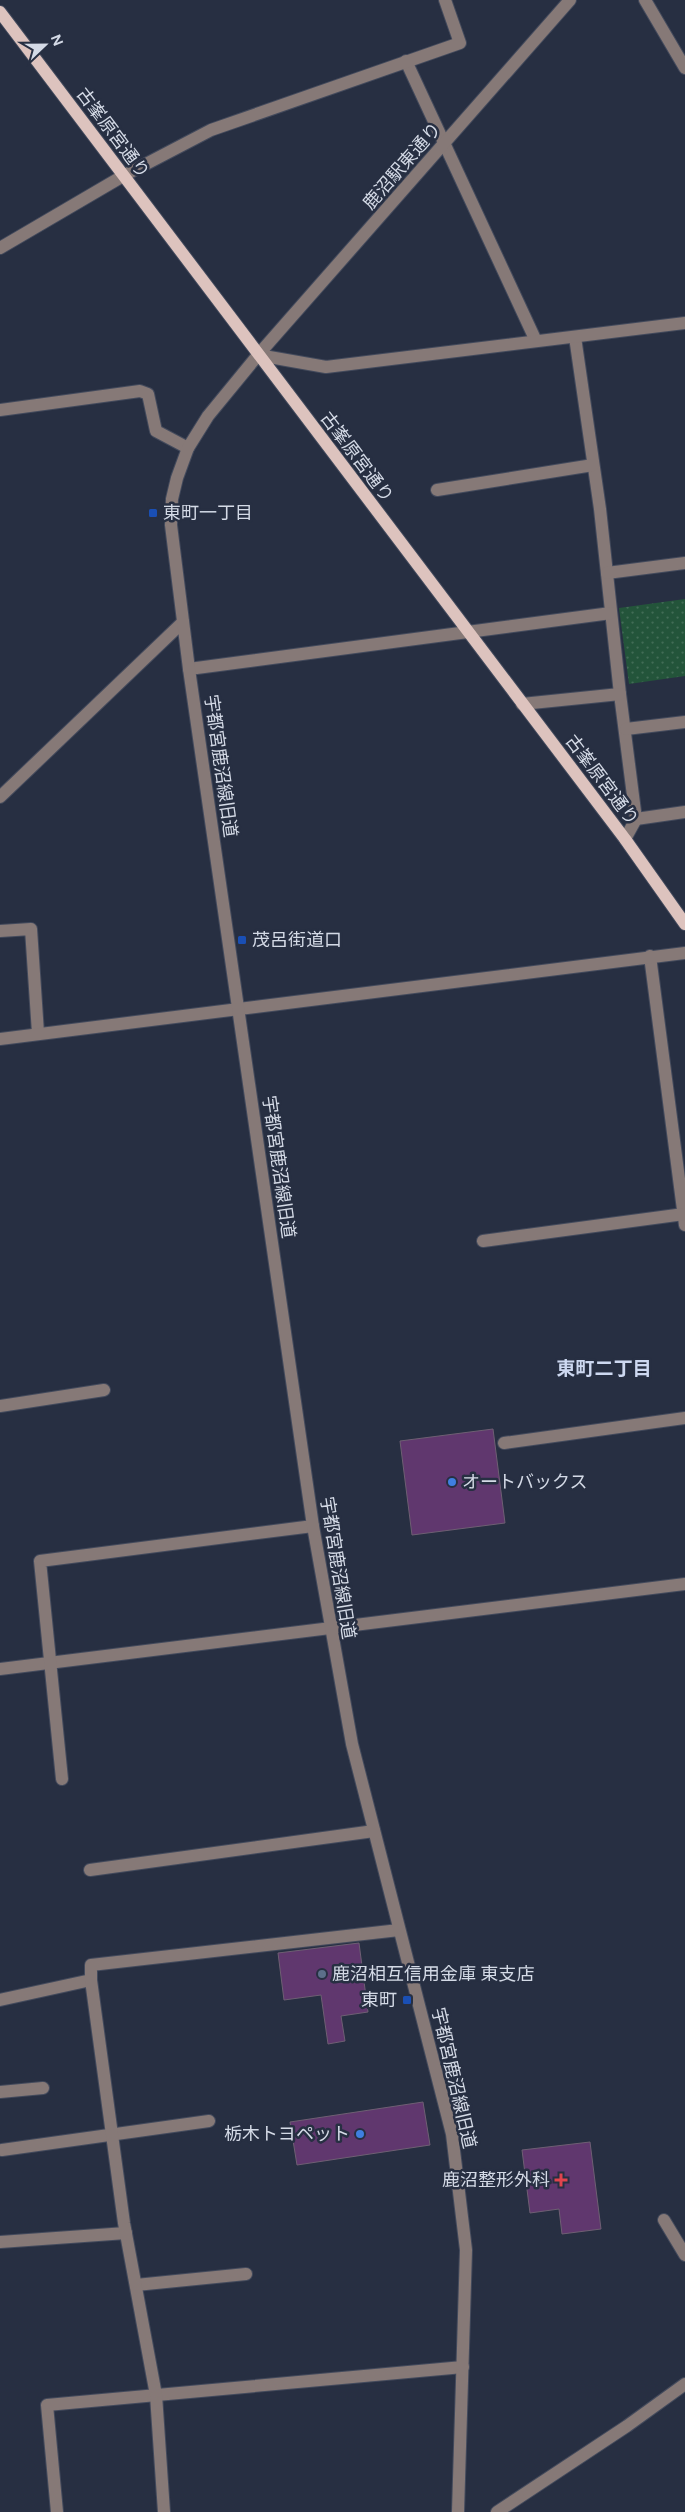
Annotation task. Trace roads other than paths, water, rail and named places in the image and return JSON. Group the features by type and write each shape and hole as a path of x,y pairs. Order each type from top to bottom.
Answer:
{"main road":[{"name":"古峯原宮通り","path":"0,12 467,633 625,839 685,924"}],"street":[{"path":"0,248 123,176 211,130 460,43 445,0"},
{"name":"鹿沼駅東通り","path":"188,448 208,416 258,355 570,0"},
{"path":"645,0 685,68"},
{"path":"406,61 536,341"},
{"path":"258,355 326,367 685,324"},
{"path":"575,336 594,465 636,819 625,839"},
{"path":"0,410 140,391 148,394 156,431 188,448"},
{"name":"宇都宮鹿沼線旧道","path":"188,448 176,478 172,499 171,525 189,669 313,1526 330,1630 352,1744 398,1930 450,2125 458,2173 466,2250 458,2512"},
{"path":"437,490 594,465"},
{"path":"607,573 685,563"},
{"path":"189,669 611,614"},
{"path":"0,797 183,622"},
{"path":"522,704 620,694"},
{"path":"626,729 685,722"},
{"path":"636,819 685,812"},
{"path":"0,931 31,929 38,1033"},
{"path":"0,1039 685,953"},
{"path":"483,1241 684,1220 650,956"},
{"path":"0,1406 104,1390"},
{"path":"504,1443 685,1418"},
{"path":"62,1779 40,1561 313,1526"},
{"path":"0,1669 330,1630 685,1584"},
{"path":"90,1870 374,1831"},
{"path":"164,2512 156,2395 126,2234 91,1980 91,1965 398,1930"},
{"path":"0,2000 91,1980"},
{"path":"0,2092 44,2088"},
{"path":"2,2150 208,2121"},
{"path":"664,2220 685,2255"},
{"path":"0,2242 126,2234"},
{"path":"136,2285 246,2274"},
{"path":"57,2512 47,2405 463,2367"},
{"path":"497,2512 627,2426 685,2384"}],"place":[{"name":"東町一丁目","path":"153,513"},
{"name":"茂呂街道口","path":"242,940"},
{"name":"オートバックス","path":"452,1482"},
{"name":"鹿沼相互信用金庫 東支店","path":"322,1974"},
{"name":"東町","path":"407,2000"},
{"name":"栃木トヨペット","path":"360,2134"},
{"name":"鹿沼整形外科","path":"561,2180"}],"district":[{"name":"東町二丁目","path":"604,1368"}]}
